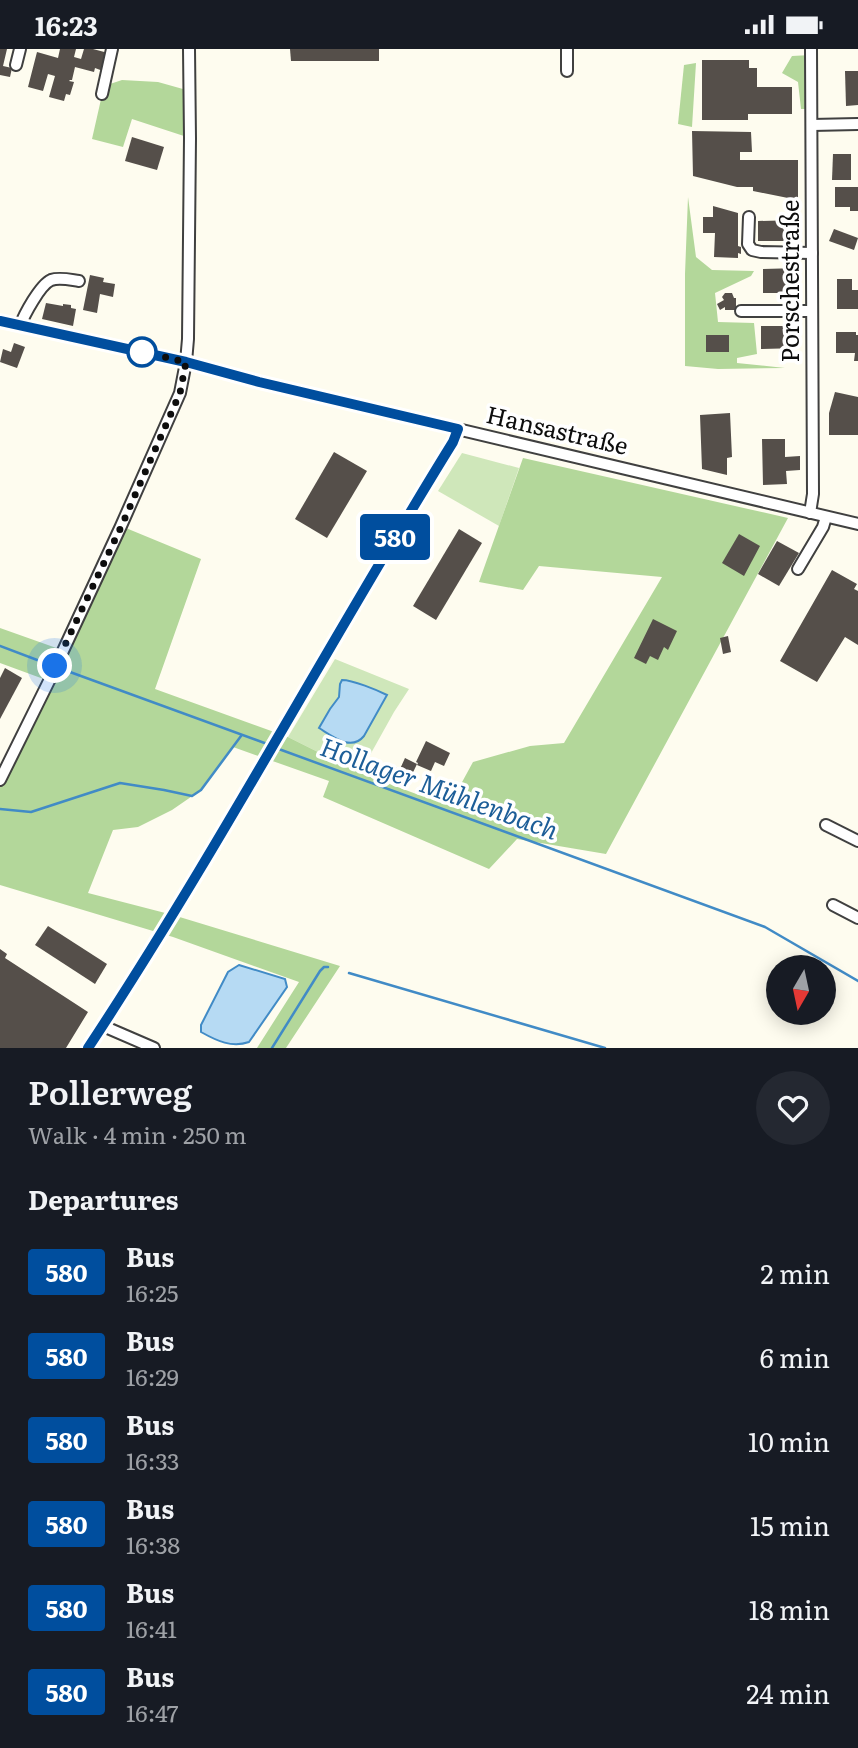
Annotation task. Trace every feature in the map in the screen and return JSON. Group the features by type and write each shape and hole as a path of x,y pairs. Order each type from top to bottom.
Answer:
{"street":[{"path":"16,65 20,49"},
{"path":"102,94 112,49"},
{"path":"2,772 49,681 180,393 188,339 189,49"},
{"path":"567,49 567,71"},
{"name":"Porschestraße","path":"810,513 813,494 811,49"},
{"path":"812,125 858,124"},
{"path":"749,217 748,244 752,250 812,253"},
{"path":"20,326 24,314 49,281 79,281"},
{"path":"741,311 812,311"},
{"name":"Hansastraße","path":"0,321 186,362 259,382 858,524"},
{"path":"88,1048 173,915 402,524 453,442 458,429"},
{"path":"798,569 826,517"},
{"path":"826,825 858,841"},
{"path":"833,905 858,918"},
{"path":"103,1026 154,1048"}],"green space":[{"path":"811,55 812,109 801,109 798,82 782,73 792,56"},
{"path":"696,63 692,127 678,124 684,65"},
{"path":"122,80 158,82 190,91 190,138 132,119 123,147 92,139 104,86"},
{"path":"688,197 696,257 712,270 754,271 751,276 715,293 718,322 754,323 757,354 737,358 737,363 785,368 718,369 685,366"},
{"path":"462,453 519,468 499,526 438,491"},
{"path":"523,458 788,518 606,854 517,839 489,869 323,797 329,781 233,747 201,790 172,810 138,827 113,830 88,893 173,915 340,966 286,1048 257,1048 299,982 173,937 0,885 0,780 49,681 0,663 0,628 62,650 121,526 201,559 155,689 288,737 360,773 419,795 426,786 455,795 473,762 530,746 564,743 662,577 539,566 523,590 479,582"},
{"path":"335,659 409,689 360,773 288,737"}],"water":[{"path":"342,680 358,683 387,695 364,736 353,743 342,741 319,728 339,697"},
{"path":"239,965 285,979 287,987 249,1042 231,1044 201,1032 201,1025 228,972"}],"building":[{"path":"0,49 7,49 3,66 12,68 10,77 0,75"},
{"path":"60,49 76,49 74,57 81,59 84,49 108,53 103,71 95,68 94,72 75,67 72,80 69,81 74,82 70,95 66,94 64,101 49,97 55,76 48,74 43,91 28,87 37,52 58,58"},
{"path":"290,49 379,49 379,61 291,61"},
{"path":"702,60 749,60 749,68 757,68 757,87 792,87 792,114 748,114 748,120 702,120"},
{"path":"845,71 858,71 858,105 846,106"},
{"path":"692,131 751,132 752,152 740,152 740,160 798,160 798,200 753,191 753,187 737,187 693,176"},
{"path":"132,137 164,147 157,170 125,161"},
{"path":"833,154 851,154 851,180 832,180"},
{"path":"835,187 858,187 858,211 850,211 850,207 835,207"},
{"path":"713,206 738,213 738,246 741,247 741,254 738,253 738,258 714,257 715,233 703,233 703,217 713,217"},
{"path":"798,220 798,241 758,241 758,221"},
{"path":"834,229 858,238 854,250 829,241"},
{"path":"799,268 799,293 763,293 763,269"},
{"path":"90,275 104,278 103,282 115,284 113,297 100,294 97,313 83,310"},
{"path":"837,279 852,279 852,290 858,290 858,309 837,309"},
{"path":"725,293 732,293 736,298 736,310 725,310 725,307 720,310 717,304 724,300 722,297"},
{"path":"46,303 71,305 71,308 76,309 73,326 42,319"},
{"path":"761,326 800,326 799,348 761,349"},
{"path":"836,332 856,332 858,361 854,361 855,353 836,353"},
{"path":"706,335 729,335 729,352 706,352"},
{"path":"14,343 25,347 17,368 0,362 3,349 11,352"},
{"path":"835,392 858,397 858,435 829,435 829,413"},
{"path":"730,413 732,457 727,458 727,475 702,469 700,415"},
{"path":"762,439 785,439 785,457 800,456 800,470 786,471 787,484 763,485"},
{"path":"334,452 367,471 327,538 295,519"},
{"path":"459,529 482,543 436,620 413,606"},
{"path":"739,534 760,546 744,576 722,563"},
{"path":"777,541 799,553 779,586 758,574"},
{"path":"832,570 857,584 854,589 858,591 858,645 845,637 817,682 780,661"},
{"path":"653,619 677,631 668,650 664,647 658,660 650,656 646,664 634,658"},
{"path":"728,636 731,652 723,654 720,638"},
{"path":"5,668 22,678 0,719 0,678"},
{"path":"426,741 450,753 444,766 435,762 431,771 417,765"},
{"path":"405,758 417,764 407,785 383,774 388,764 400,769"},
{"path":"48,926 107,964 95,984 35,945"},
{"path":"0,949 7,954 5,958 88,1012 66,1048 0,1048"}],"waterway":[{"name":"Hollager Mühlenbach","path":"0,646 53,666"},
{"name":"Hollager Mühlenbach","path":"59,668 270,745"},
{"path":"0,809 31,812 120,783 192,796 201,790 241,736"},
{"name":"Hollager Mühlenbach","path":"276,748 765,927 858,981"},
{"path":"272,1048 320,971 328,967"},
{"path":"349,973 605,1048"}],"bus line":[{"name":"580","path":"0,321 186,362 458,429 453,442 173,915 88,1048"}],"route":[{"path":"55,666 121,527 180,393 186,362 142,352"}]}
